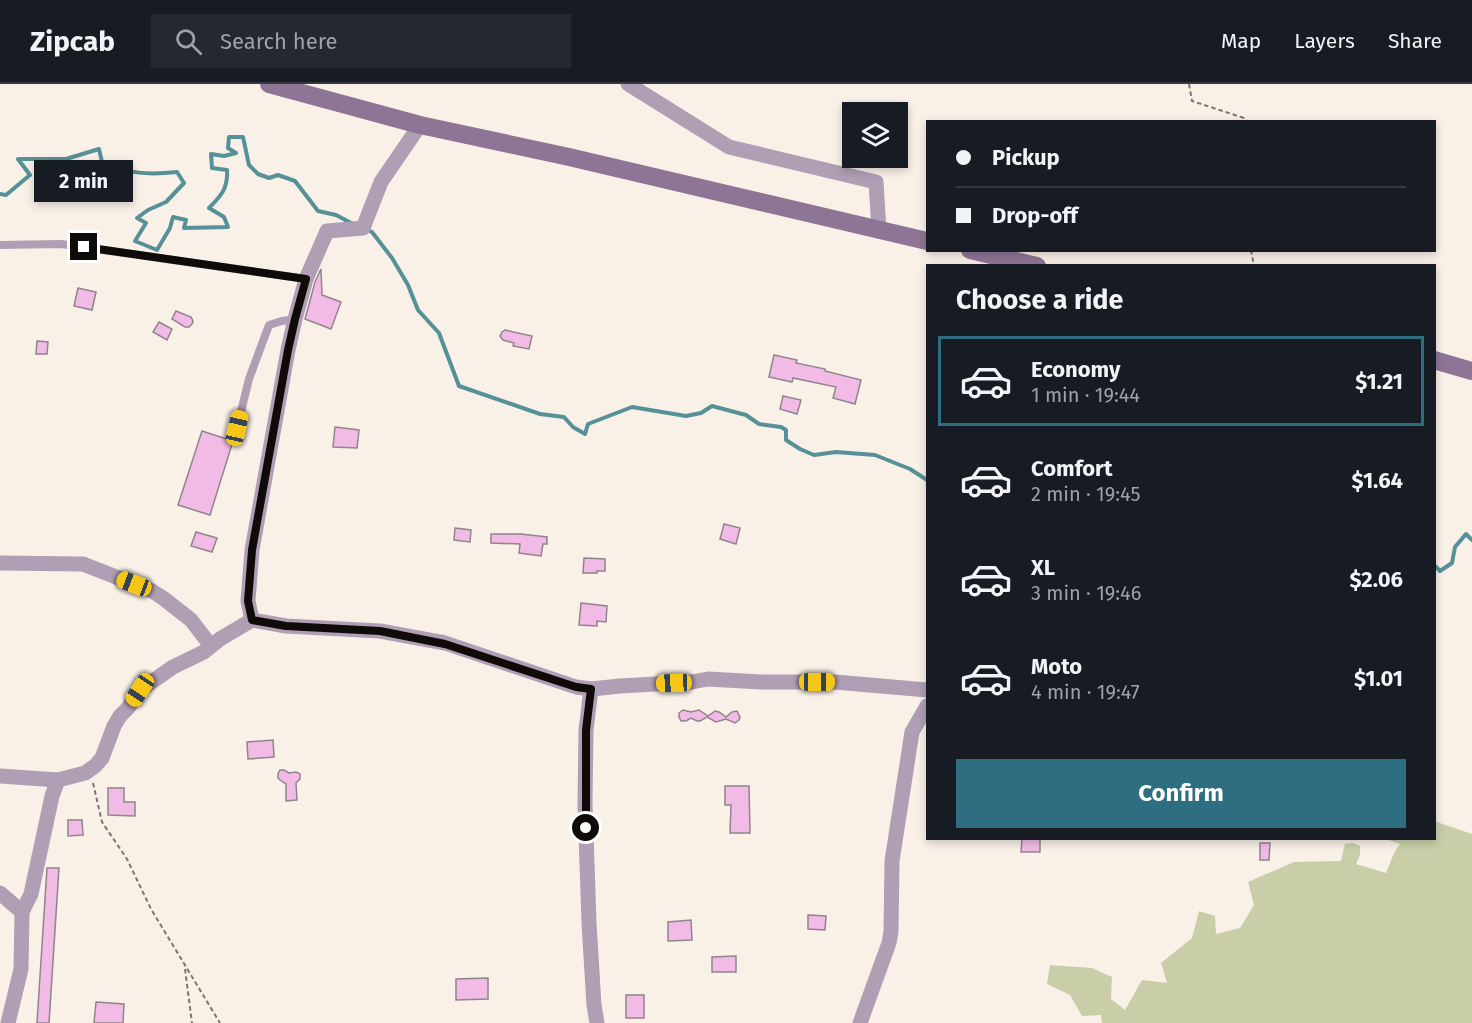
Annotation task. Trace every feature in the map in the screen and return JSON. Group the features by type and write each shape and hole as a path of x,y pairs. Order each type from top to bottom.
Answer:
{"main road":[{"path":"269,84 420,125 569,157 926,241"},
{"path":"978,252 1029,264"},
{"path":"1436,361 1472,370"}],"street":[{"path":"628,84 729,147 876,182 879,231"},
{"path":"252,620 248,601 252,550 295,319 306,279 327,231 363,228 381,182 420,125"},
{"path":"0,563 83,564 152,591 191,620 211,646"},
{"path":"0,776 58,780 76,776 91,769 102,758 114,726 140,690 173,667 204,652 252,620 286,626 380,631 445,644 576,687 591,689 708,679 835,682 926,690"},
{"path":"591,689 586,730 585,804 589,924 597,1023"},
{"path":"860,1023 889,944 892,861 912,732 926,708"},
{"path":"8,1023 21,969 22,912 31,894 52,796 58,780"},
{"path":"0,893 22,912"}],"lane":[{"path":"0,245 61,244 306,279"},
{"path":"237,428 249,379 269,325 295,319"}],"path":[{"path":"1189,84 1192,101 1245,118 1244,120"},
{"path":"91,769 102,822 127,859 151,909 220,1023"},
{"path":"185,968 192,1023"}],"green space":[{"path":"1436,822 1472,834 1472,1023 1102,1023 1101,1015 1082,1016 1070,995 1047,984 1050,965 1092,968 1112,977 1111,999 1125,1010 1142,980 1167,983 1161,963 1192,938 1199,911 1215,916 1216,934 1240,928 1254,905 1248,882 1294,862 1341,861 1345,844 1353,843 1360,846 1360,855 1356,864 1386,873 1400,844 1389,840 1436,840"}],"building":[{"path":"321,269 322,295 341,302 331,329 305,319"},
{"path":"78,288 96,292 92,310 74,306"},
{"path":"176,311 191,317 193,321 189,327 172,319"},
{"path":"159,322 172,329 167,340 153,332"},
{"path":"505,330 532,336 529,349 513,346 514,343 503,340 500,336"},
{"path":"37,341 48,342 47,354 36,354"},
{"path":"774,355 861,380 855,404 833,398 836,387 793,378 792,382 769,377"},
{"path":"783,396 801,400 797,414 780,409"},
{"path":"335,427 359,430 357,448 333,447"},
{"path":"202,431 233,441 210,515 178,505"},
{"path":"724,524 740,528 736,544 720,539"},
{"path":"455,528 471,530 470,542 454,540"},
{"path":"196,532 217,538 212,552 191,546"},
{"path":"491,534 547,537 547,544 543,544 541,556 519,553 520,544 491,543"},
{"path":"584,558 605,559 605,571 583,573"},
{"path":"581,603 607,606 606,622 597,621 597,626 579,625"},
{"path":"683,710 691,712 699,710 708,716 715,711 726,717 737,711 740,717 735,723 726,719 716,722 707,717 700,721 691,718 681,721 679,713"},
{"path":"273,740 274,757 248,759 247,742"},
{"path":"280,770 300,774 300,779 296,783 297,800 286,801 286,784 278,778"},
{"path":"725,786 749,786 750,833 730,833 731,805 725,805"},
{"path":"108,788 124,788 124,802 135,802 135,816 108,815"},
{"path":"68,820 82,820 83,835 68,836"},
{"path":"1022,840 1040,840 1040,852 1021,852"},
{"path":"1260,843 1270,843 1269,860 1260,860"},
{"path":"47,868 59,868 49,1023 37,1023"},
{"path":"808,915 826,916 825,930 808,929"},
{"path":"691,920 692,940 668,941 668,922"},
{"path":"736,956 736,972 712,972 712,957"},
{"path":"488,978 488,999 456,1000 456,979"},
{"path":"626,995 644,995 644,1018 626,1018"},
{"path":"96,1002 124,1004 123,1023 94,1023"}],"waterway":[{"path":"0,194 6,195 30,175 18,159 66,159 99,149 102,162 121,169 148,173 177,172 184,183 166,202 137,218 146,223 135,241 157,250 170,228 173,217 186,220 184,228 228,227 224,217 209,208 223,191 227,176 227,170 212,168 211,154 224,156 236,153 228,148 229,137 243,137 249,165 258,174 269,178 278,175 295,181 318,211 336,215 353,224"},
{"path":"365,229 372,232 392,258 408,285 418,310 439,333 459,386 540,414 564,417 573,427 585,434 588,424 632,407 686,416 701,413 712,406 746,415 759,424 781,427 786,430 786,440 814,455 836,452 875,455 910,469 926,479"},
{"path":"1436,567 1440,571 1452,563 1455,547 1466,534 1472,540"}],"route":[{"path":"84,247 306,279 288,350 252,550 248,601 252,620 286,626 380,631 445,644 576,687 591,689 586,730 586,828"}]}
